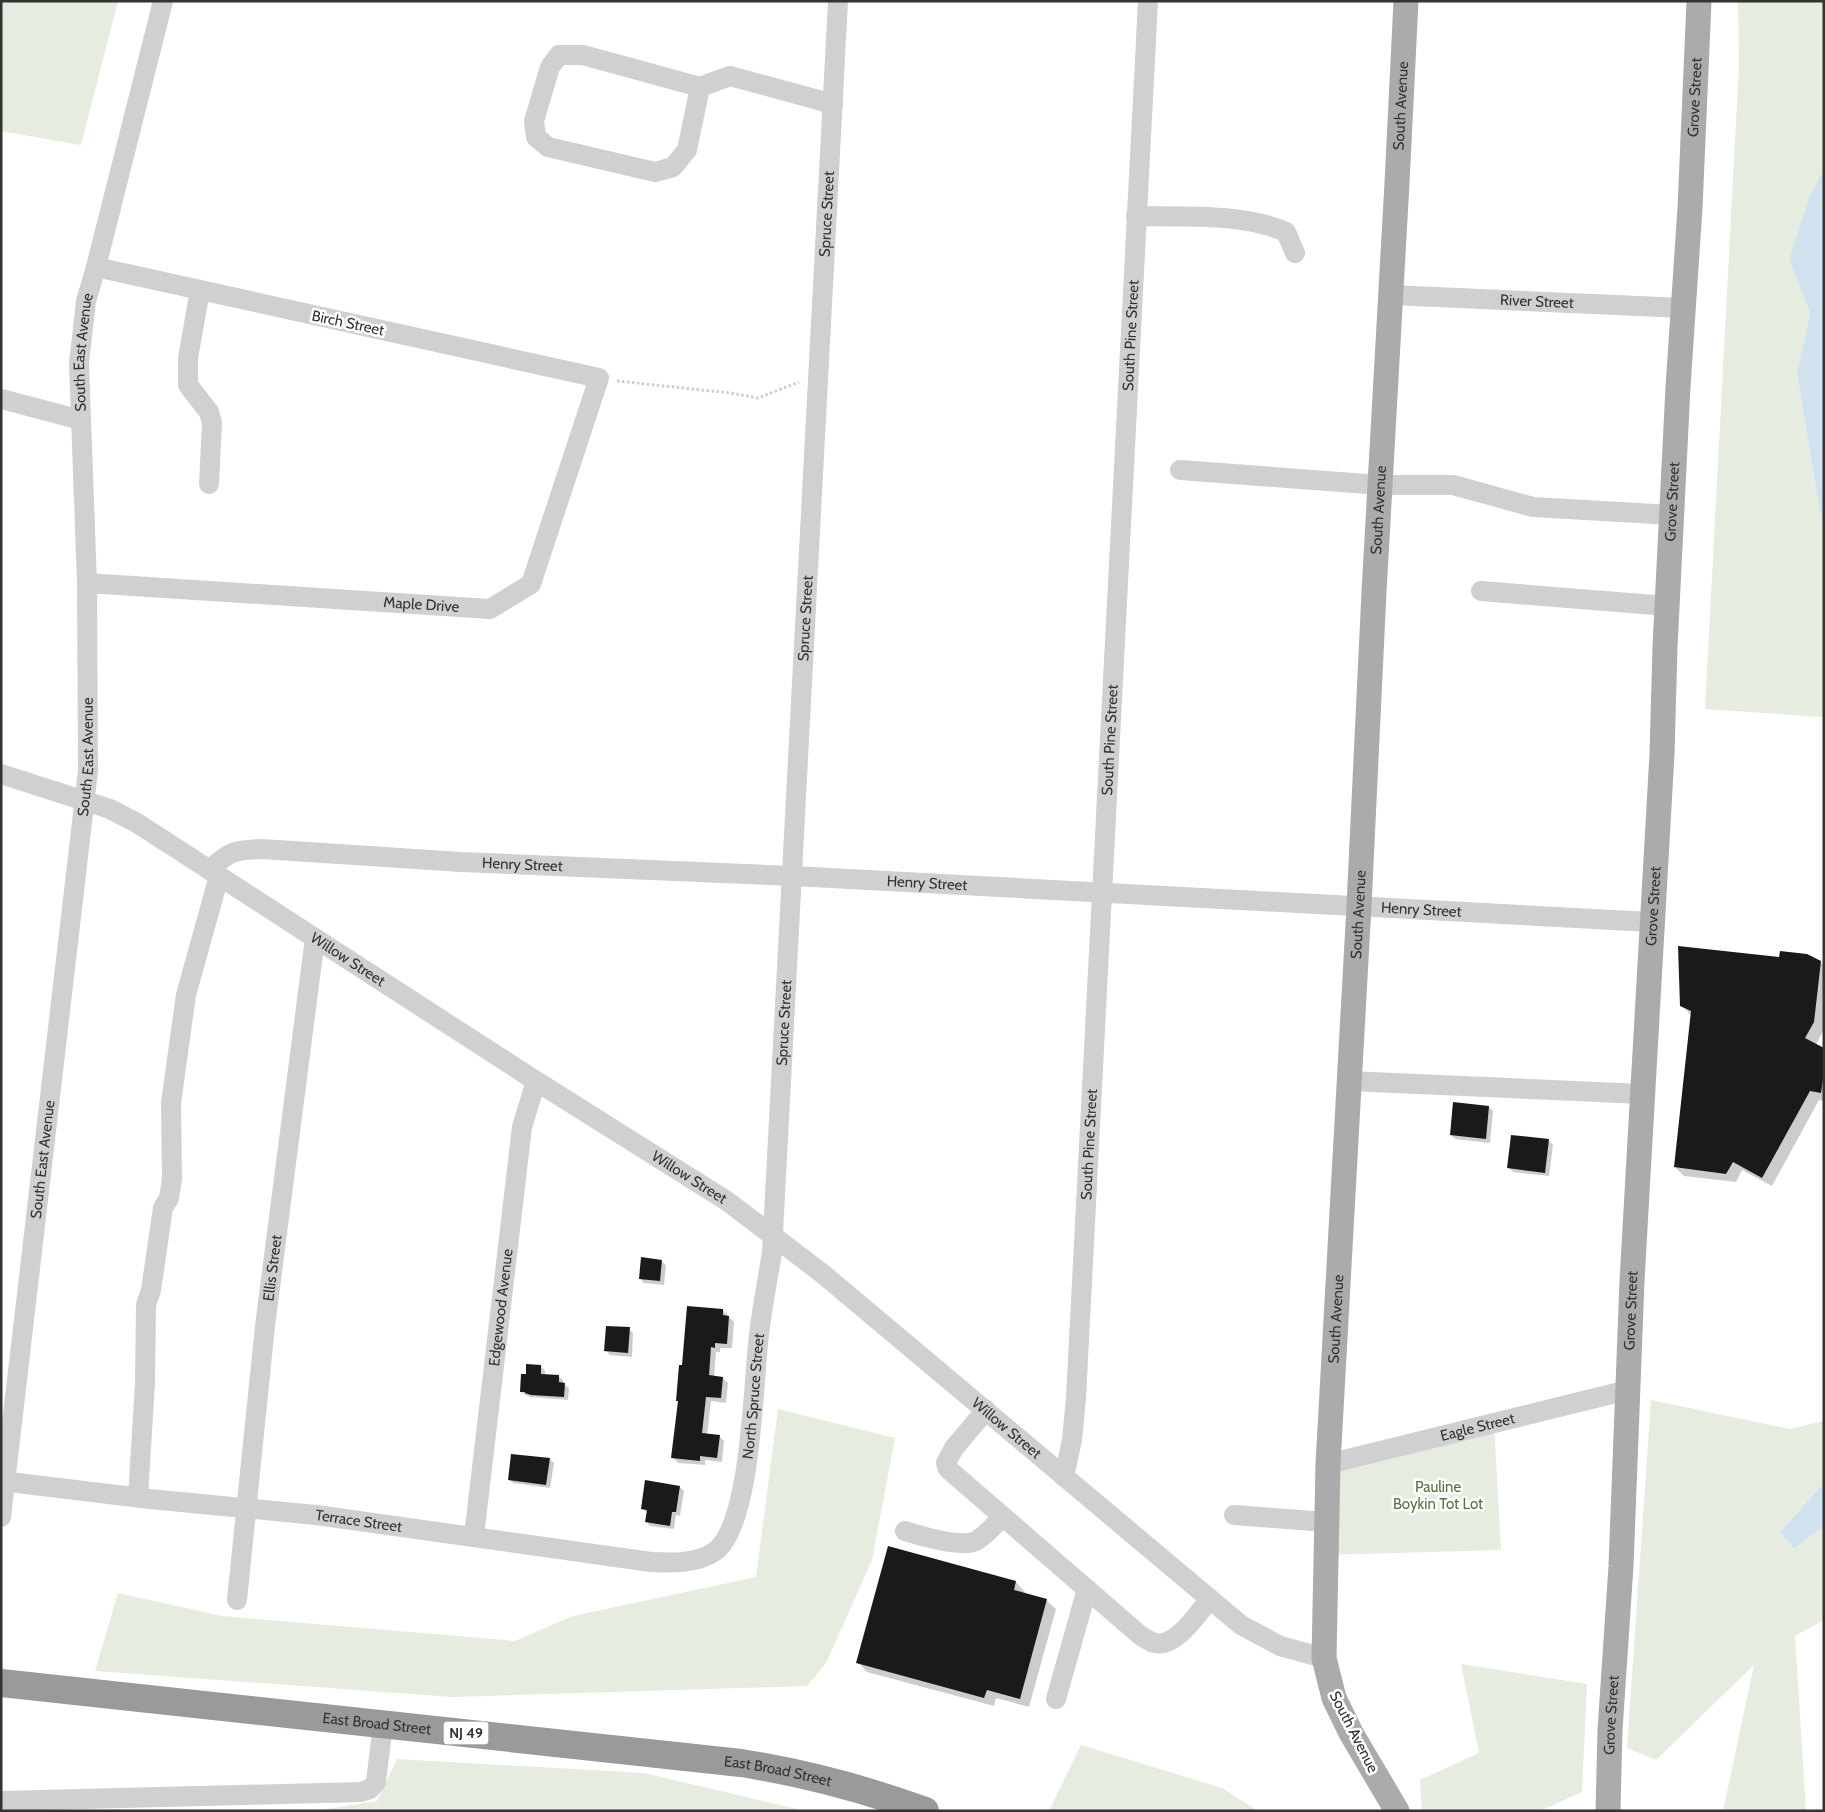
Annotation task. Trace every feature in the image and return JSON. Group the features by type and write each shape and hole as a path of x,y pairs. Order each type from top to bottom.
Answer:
{"highway":[{"name":"East Broad Street","path":"1,1683 741,1763 786,1770 829,1780 882,1795 925,1811"}],"main road":[{"name":"South Avenue","path":"1397,1811 1351,1733 1338,1707 1324,1658 1328,1464 1406,1"},
{"name":"Grove Street","path":"1608,1811 1610,1730 1620,1566 1651,922 1662,754 1667,606 1699,1"}],"street":[{"name":"South East Avenue","path":"1,1517 3,1481 88,770 87,583 79,363 86,301 163,1"},
{"name":"Spruce Street","path":"773,1236 838,1"},
{"name":"South Pine Street","path":"1064,1478 1072,1440 1076,1398 1148,1"},
{"path":"700,87 687,150 673,167 664,170 655,172 548,147 536,138 534,121 550,67 559,54 583,56 700,87 730,76 833,104"},
{"path":"1136,216 1234,219 1275,227 1286,232 1295,253"},
{"name":"Birch Street","path":"96,267 599,378"},
{"path":"200,290 188,358 188,385 209,412 212,423 209,484"},
{"name":"River Street","path":"1391,295 1684,308"},
{"name":"Maple Drive","path":"87,583 490,609 531,584 599,378"},
{"path":"1,399 81,420"},
{"path":"1180,470 1380,485 1453,485 1533,507 1672,515"},
{"path":"1481,591 1667,606"},
{"name":"Willow Street","path":"1,774 110,809 137,823 727,1201 823,1274 1241,1625 1280,1646 1324,1658"},
{"name":"Henry Street","path":"214,873 231,852 262,849 461,862 793,876 1103,894 1359,906 1378,909 1651,922"},
{"path":"138,1497 145,1383 146,1306 151,1290 163,1208 169,1198 172,1179 171,1103 186,995 214,873"},
{"name":"Ellis Street","path":"237,1600 265,1326 315,938"},
{"name":"Edgewood Avenue","path":"474,1536 522,1128 536,1080"},
{"path":"1349,1081 1642,1094"},
{"name":"North Spruce Street","path":"715,1551 725,1540 732,1525 746,1470 752,1424 759,1336 773,1236"},
{"name":"Eagle Street","path":"1328,1464 1628,1390"},
{"path":"986,1410 954,1448 946,1463 948,1469 1141,1636 1155,1643 1171,1641 1180,1634 1210,1599"},
{"name":"Terrace Street","path":"3,1481 316,1515 651,1562 687,1561 702,1558 715,1551"},
{"path":"1234,1515 1326,1522"},
{"path":"905,1532 927,1538 961,1543 976,1542 1003,1516"},
{"path":"1056,1699 1087,1589"},
{"path":"1,1801 195,1804 366,1791 374,1786 378,1776 383,1724"}],"path":[{"path":"599,378 758,398 819,375"}],"green space":[{"path":"1,1 118,1 81,145 1,131"},
{"path":"1738,1 1824,1 1824,169 1810,195 1789,259 1810,313 1797,373 1821,518 1824,522 1824,717 1705,709 1739,64"},
{"path":"1651,1400 1790,1429 1824,1421 1824,1483 1780,1532 1794,1549 1824,1526 1824,1620 1795,1636 1806,1811 1723,1811 1754,1665 1656,1760 1627,1748"},
{"path":"778,1409 895,1438 872,1560 826,1663 807,1686 453,1697 95,1671 118,1593 222,1616 515,1641 573,1616 756,1577"},
{"name":"Pauline Boykin Tot Lot","path":"1494,1423 1501,1550 1325,1555 1328,1464"},
{"path":"1461,1664 1587,1684 1582,1792 1540,1811 1422,1811 1420,1780 1479,1753"},
{"path":"1081,1745 1222,1788 1258,1811 1049,1811"},
{"path":"397,1759 644,1773 805,1811 314,1811 377,1801"}],"water":[{"path":"1824,169 1824,522 1821,518 1797,373 1810,313 1789,259 1810,195"},
{"path":"1824,1483 1824,1526 1794,1549 1780,1532"}],"building":[{"path":"1678,946 1779,957 1780,951 1807,954 1821,961 1814,1022 1805,1038 1824,1048 1824,1073 1821,1093 1810,1091 1762,1178 1733,1162 1726,1174 1674,1167 1691,1011 1680,1006"},
{"path":"1453,1102 1489,1106 1486,1139 1450,1135"},
{"path":"1511,1135 1549,1139 1545,1173 1507,1168"},
{"path":"641,1257 662,1260 660,1281 639,1279"},
{"path":"687,1306 723,1309 723,1315 729,1316 727,1344 715,1343 715,1348 711,1347 709,1375 723,1377 721,1398 706,1397 702,1433 720,1435 717,1458 700,1456 700,1461 671,1458 678,1401 676,1401 679,1365 682,1365"},
{"path":"606,1326 630,1327 628,1353 604,1351"},
{"path":"526,1364 541,1365 541,1374 559,1375 559,1382 565,1383 564,1397 531,1395 520,1392 521,1374 526,1374"},
{"path":"511,1454 550,1458 546,1485 508,1480"},
{"path":"645,1480 680,1486 676,1512 672,1512 670,1526 645,1522 647,1510 641,1509"},
{"path":"888,1546 1016,1581 1014,1590 1047,1599 1020,1699 987,1690 984,1698 856,1663"}]}
